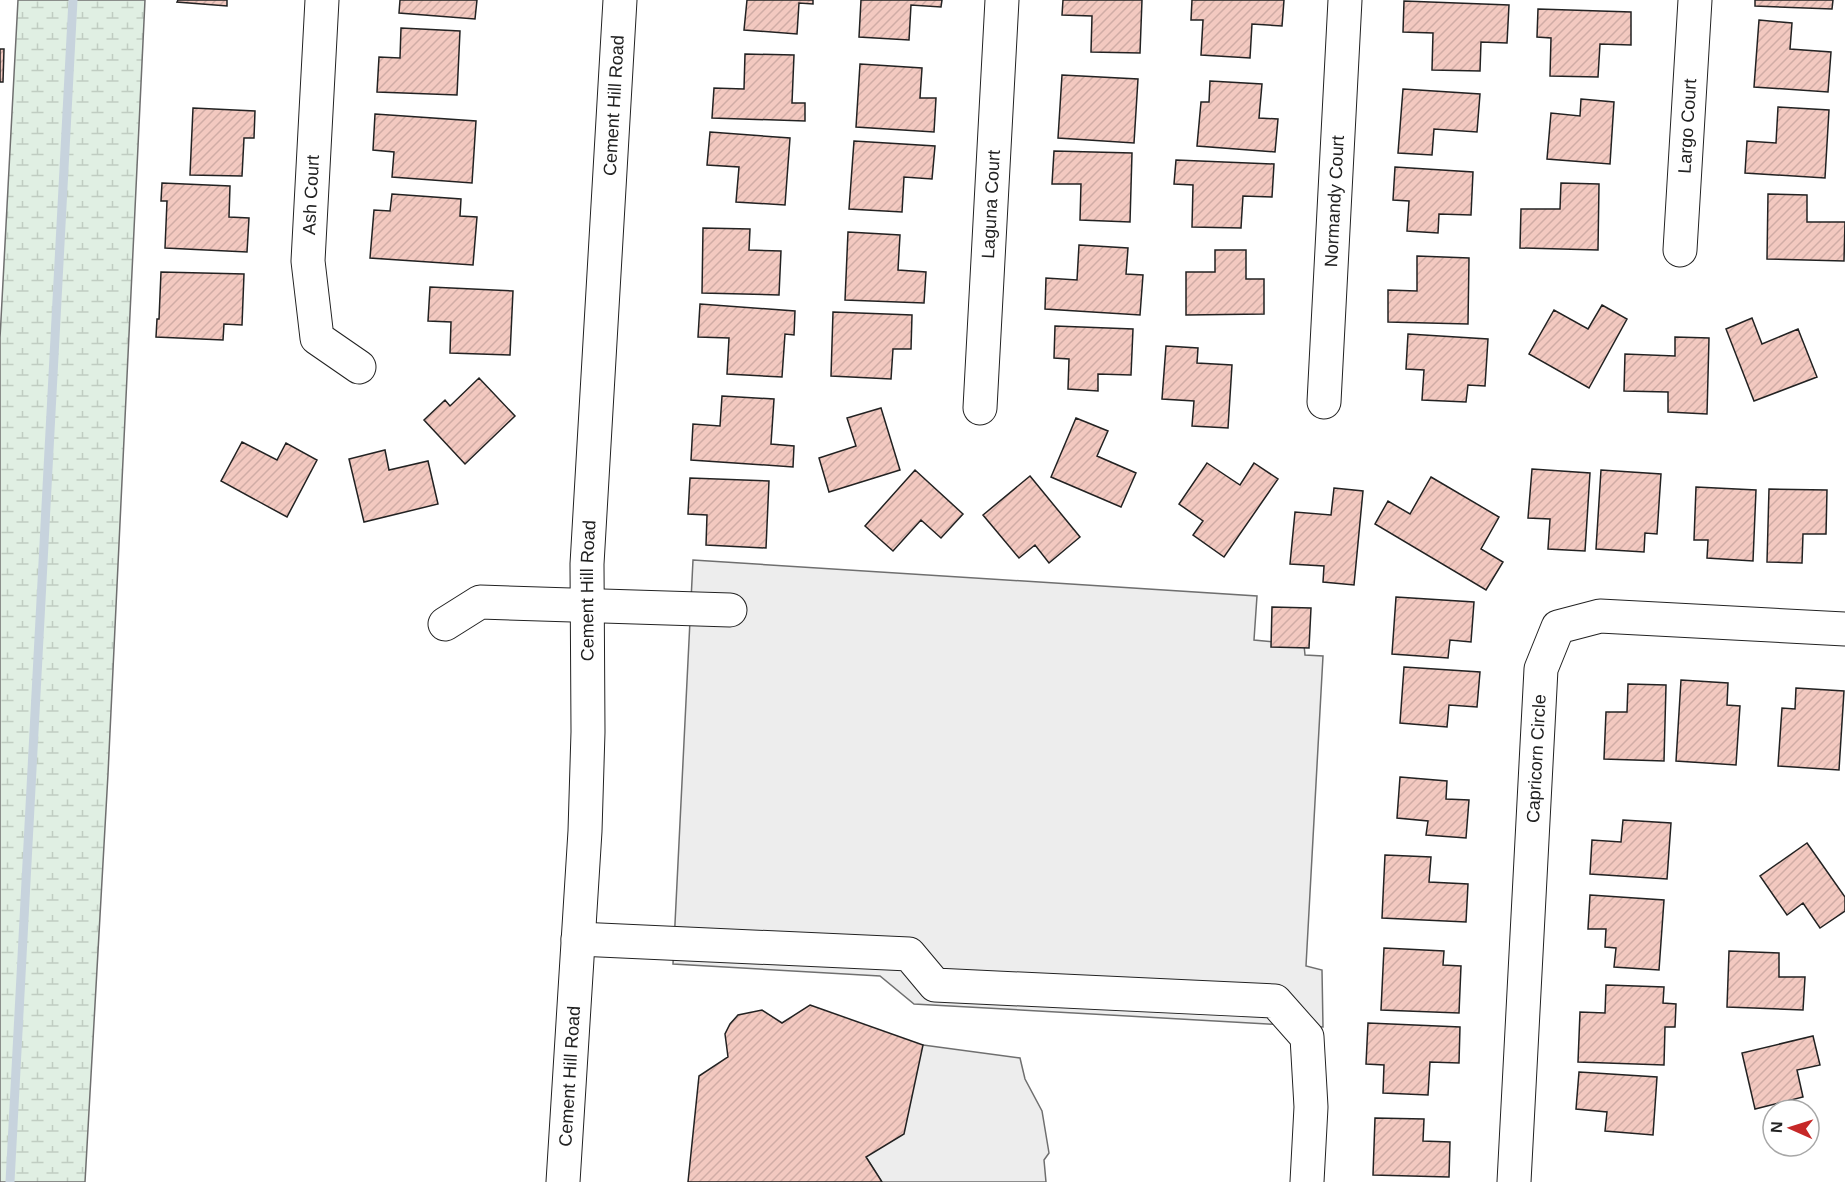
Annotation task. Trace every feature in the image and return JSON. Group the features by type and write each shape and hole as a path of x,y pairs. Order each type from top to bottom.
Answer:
{"street":[{"name":"Ash Court","path":"322,0 308,261 316,338 359,367"},
{"name":"Cement Hill Road","path":"563,1182 588,732 587,552 620,0"},
{"name":"Laguna Court","path":"980,408 1002,0"},
{"name":"Normandy Court","path":"1324,402 1345,0"},
{"name":"Largo Court","path":"1680,250 1695,0"},
{"path":"445,624 480,602 730,610"},
{"name":"Capricorn Circle","path":"1514,1182 1541,669 1558,627 1600,616 1845,629"},
{"path":"578,939 909,954 935,985 1275,1001 1307,1037 1311,1107 1306,1182"}],"green space":[{"path":"18,0 145,0 108,774 85,1182 0,1182 0,338"}],"shaded area":[{"path":"693,560 1257,596 1254,640 1304,645 1305,655 1323,656 1306,966 1322,970 1323,1027 914,1004 880,976 673,964"},
{"path":"923,1045 1020,1058 1025,1079 1042,1111 1049,1153 1044,1160 1046,1182 882,1182 866,1157"}],"building":[{"path":"178,0 227,0 227,6 177,2"},
{"path":"400,0 477,0 475,19 399,13"},
{"path":"747,0 813,0 813,4 799,3 797,34 744,30"},
{"path":"861,0 942,0 941,7 911,5 909,40 859,37"},
{"path":"1063,0 1142,0 1140,53 1091,52 1092,16 1062,15"},
{"path":"1192,0 1284,0 1282,26 1252,24 1250,58 1201,55 1203,20 1191,20"},
{"path":"1755,0 1833,0 1832,9 1755,6"},
{"path":"1404,1 1509,5 1507,43 1481,42 1480,71 1432,70 1433,33 1403,32"},
{"path":"1538,9 1631,12 1631,45 1600,44 1598,77 1550,76 1551,38 1537,37"},
{"path":"1759,20 1792,23 1790,49 1831,52 1828,92 1754,87"},
{"path":"401,28 460,31 457,95 377,92 379,57 400,58"},
{"path":"0,49 4,49 3,82 0,82"},
{"path":"745,54 794,55 792,103 805,103 805,121 712,118 714,88 744,89"},
{"path":"860,64 922,68 920,98 936,98 934,132 856,127"},
{"path":"1062,75 1138,79 1134,143 1058,138"},
{"path":"1210,81 1262,84 1259,118 1278,119 1275,152 1197,146 1201,102 1209,102"},
{"path":"1403,89 1480,94 1477,132 1434,129 1432,155 1398,153"},
{"path":"1581,99 1614,102 1610,164 1547,159 1551,113 1580,116"},
{"path":"1778,107 1829,110 1825,178 1745,173 1747,141 1776,143"},
{"path":"193,108 255,111 254,138 244,138 242,176 190,175"},
{"path":"375,114 476,121 472,183 392,177 394,152 373,150"},
{"path":"710,132 790,138 785,205 736,202 739,167 707,165"},
{"path":"854,141 935,146 932,179 904,177 902,212 849,209"},
{"path":"1054,151 1132,153 1130,222 1080,220 1081,184 1052,184"},
{"path":"1176,160 1274,164 1272,197 1243,196 1241,228 1192,227 1193,185 1174,184"},
{"path":"1395,167 1473,172 1471,215 1439,214 1438,233 1407,231 1409,201 1393,200"},
{"path":"162,183 230,186 229,217 249,218 247,252 165,248 167,201 161,201"},
{"path":"1561,183 1599,184 1598,250 1520,248 1521,209 1560,209"},
{"path":"392,194 461,199 460,216 477,217 473,265 370,258 374,210 390,211"},
{"path":"1768,194 1807,195 1807,222 1845,222 1844,261 1767,259"},
{"path":"703,228 750,229 749,250 781,251 779,295 702,293"},
{"path":"848,232 900,235 898,270 926,272 924,303 845,300"},
{"path":"1079,245 1128,248 1126,274 1143,275 1140,315 1045,309 1046,278 1077,280"},
{"path":"1215,250 1246,250 1246,279 1264,279 1264,314 1186,315 1186,272 1215,272"},
{"path":"1417,256 1469,258 1468,324 1388,322 1388,290 1417,291"},
{"path":"161,272 244,274 242,325 224,324 223,340 156,337"},
{"path":"430,287 513,291 510,355 450,353 451,322 428,321"},
{"path":"700,304 795,311 794,335 785,334 782,377 727,374 729,338 698,337"},
{"path":"1602,305 1627,319 1589,388 1529,354 1554,310 1588,329"},
{"path":"833,312 912,315 911,349 893,349 891,379 831,376"},
{"path":"1752,318 1762,344 1798,329 1817,377 1754,401 1726,329"},
{"path":"1055,326 1133,329 1131,375 1098,374 1098,391 1068,389 1069,359 1054,358"},
{"path":"1408,334 1488,339 1485,386 1468,385 1466,402 1422,400 1424,370 1406,369"},
{"path":"1675,337 1709,338 1707,414 1668,412 1668,392 1624,391 1625,354 1675,356"},
{"path":"1166,346 1198,348 1197,363 1232,365 1228,428 1192,426 1194,401 1162,399"},
{"path":"479,378 515,416 465,464 424,420 445,400 450,406"},
{"path":"722,396 774,399 771,444 794,446 793,467 691,460 693,424 720,426"},
{"path":"881,408 900,470 829,492 819,458 856,446 847,418"},
{"path":"1076,418 1108,431 1097,456 1136,473 1121,507 1051,477"},
{"path":"242,442 277,460 286,443 317,460 287,517 221,481"},
{"path":"385,450 389,470 428,461 438,504 364,522 349,459"},
{"path":"1207,463 1240,485 1254,463 1278,479 1224,557 1193,535 1203,521 1179,504"},
{"path":"1532,469 1590,473 1585,551 1548,549 1550,519 1528,518"},
{"path":"915,470 963,514 941,538 921,520 893,551 865,526"},
{"path":"1601,470 1661,474 1657,534 1645,533 1644,552 1596,549"},
{"path":"1030,476 1080,537 1049,563 1035,545 1019,558 983,515"},
{"path":"1431,477 1499,517 1481,549 1503,562 1486,590 1375,524 1388,501 1410,514"},
{"path":"690,478 769,481 766,548 706,545 707,515 688,514"},
{"path":"1696,487 1756,490 1753,561 1707,558 1708,540 1694,540"},
{"path":"1334,488 1363,491 1354,585 1323,582 1324,566 1290,564 1295,512 1331,515"},
{"path":"1769,489 1827,490 1826,534 1803,534 1802,563 1767,562"},
{"path":"1396,597 1474,602 1471,642 1450,640 1448,658 1392,654"},
{"path":"1272,607 1311,608 1309,648 1271,647"},
{"path":"1404,667 1480,672 1477,707 1449,705 1447,727 1400,723"},
{"path":"1681,680 1728,683 1727,705 1740,706 1736,765 1676,761"},
{"path":"1628,684 1666,685 1664,761 1604,759 1606,712 1627,712"},
{"path":"1796,688 1844,691 1839,770 1778,766 1782,708 1795,709"},
{"path":"1400,777 1447,781 1446,799 1469,800 1466,838 1426,835 1428,821 1397,818"},
{"path":"1623,820 1671,823 1667,879 1590,874 1592,840 1621,842"},
{"path":"1807,843 1845,897 1845,911 1820,928 1803,903 1787,915 1760,876"},
{"path":"1385,855 1431,857 1429,882 1468,884 1466,922 1382,918"},
{"path":"1590,895 1664,900 1659,970 1614,967 1616,948 1605,947 1606,929 1588,929"},
{"path":"1384,948 1444,951 1443,965 1461,966 1459,1013 1381,1010"},
{"path":"1729,951 1779,953 1779,977 1805,977 1803,1010 1727,1007"},
{"path":"1606,985 1664,987 1663,1003 1676,1004 1675,1027 1665,1027 1664,1065 1578,1062 1580,1012 1605,1013"},
{"path":"810,1005 923,1045 904,1134 866,1157 882,1182 688,1182 699,1076 728,1057 725,1034 730,1024 738,1015 762,1010 782,1023"},
{"path":"1368,1023 1460,1027 1459,1063 1430,1062 1428,1095 1383,1093 1384,1065 1366,1064"},
{"path":"1813,1036 1820,1065 1797,1070 1803,1097 1761,1098 1761,1108 1755,1109 1742,1053"},
{"path":"1579,1072 1657,1077 1653,1135 1605,1131 1607,1112 1576,1109"},
{"path":"1375,1118 1424,1119 1423,1141 1450,1142 1449,1177 1373,1175"}],"waterway":[{"path":"10,1182 73,0"}]}
